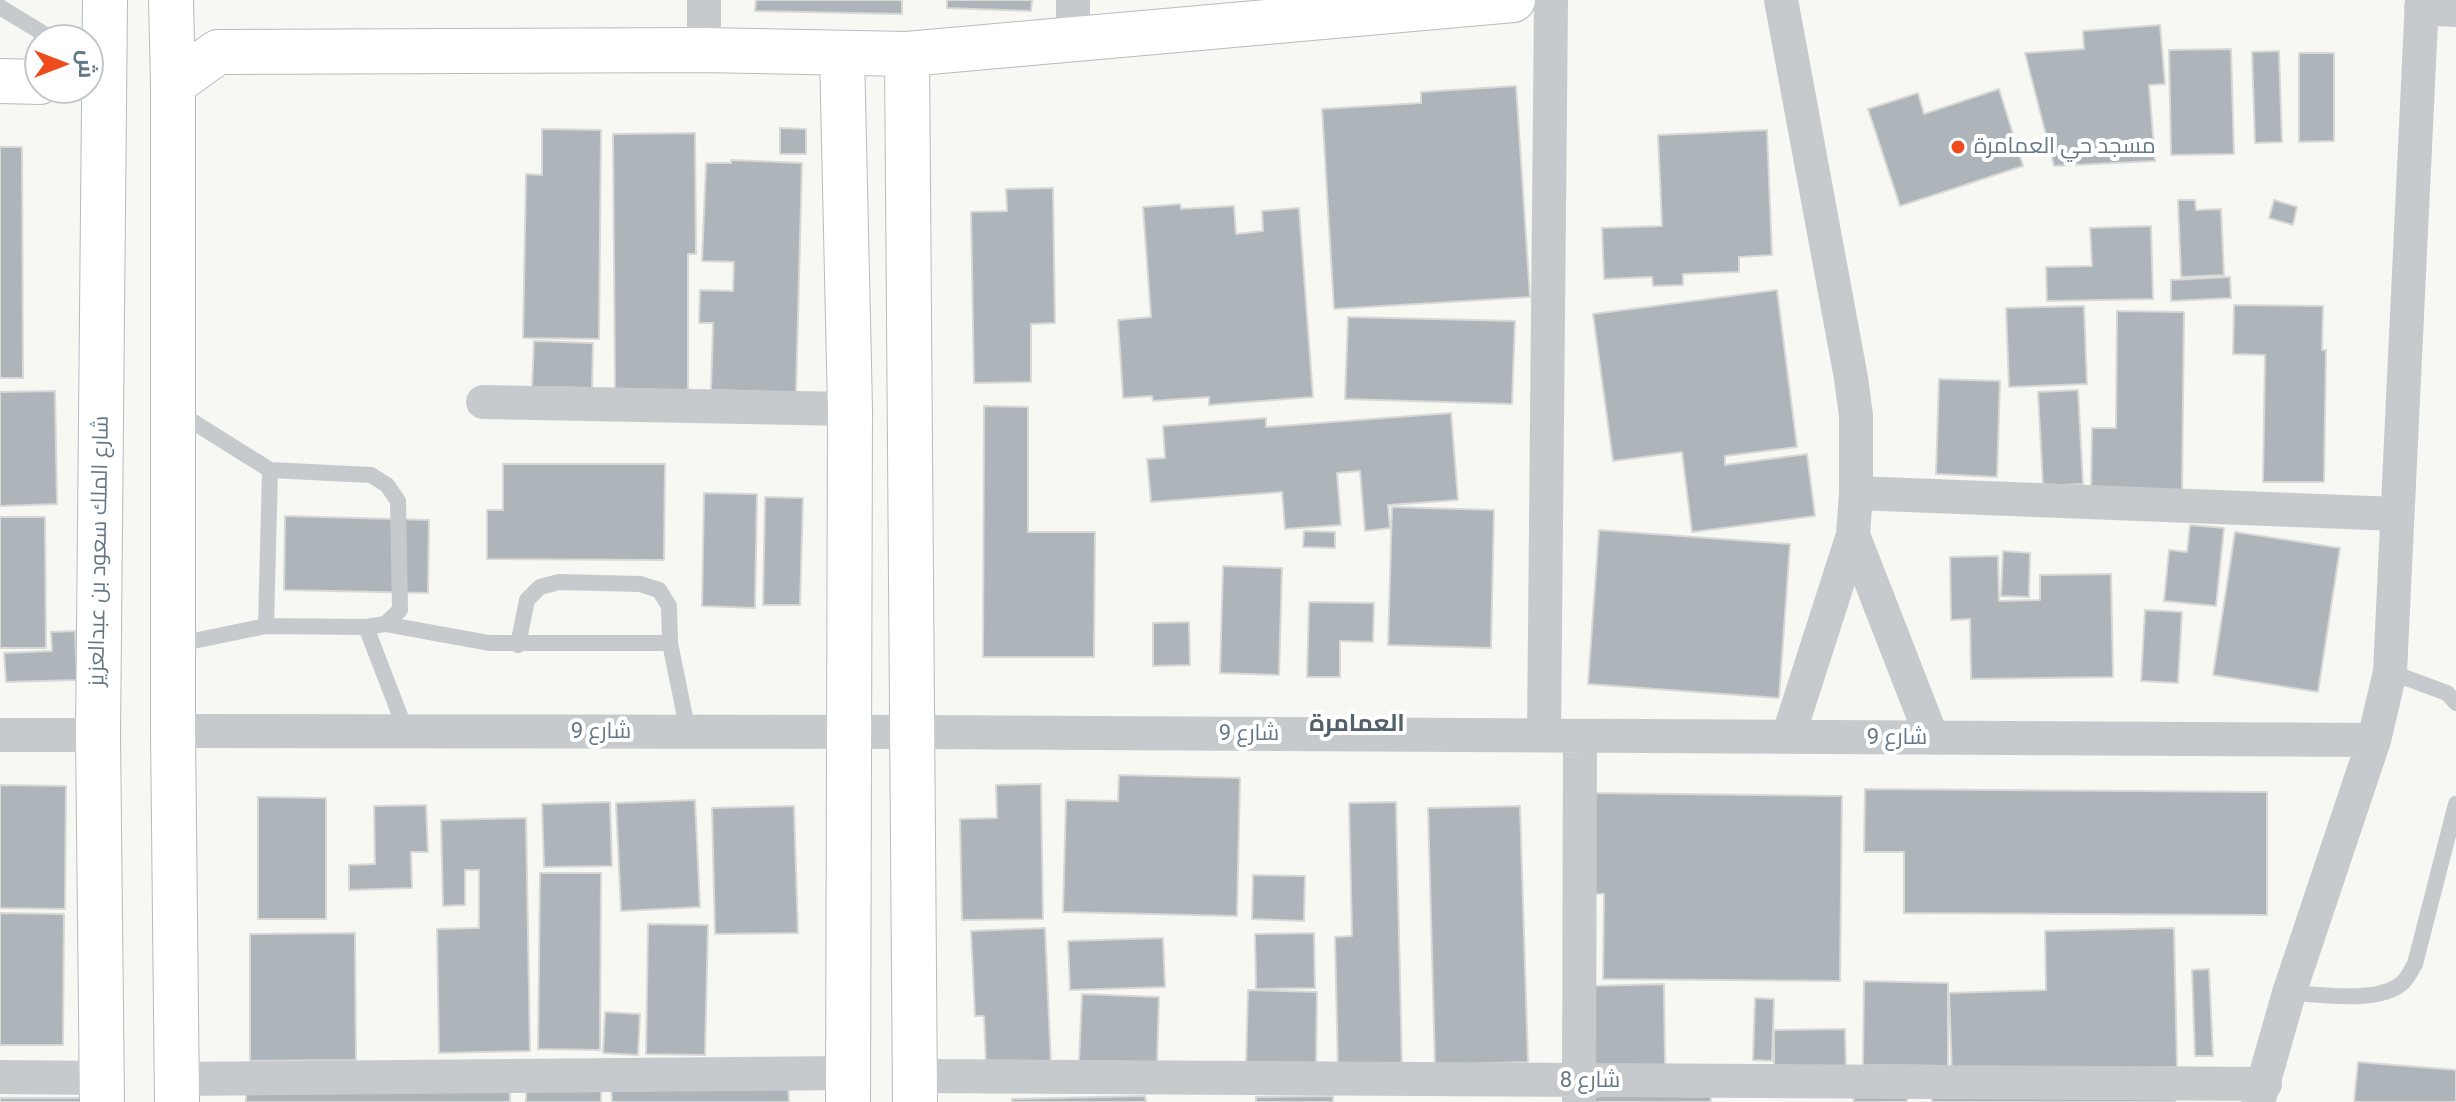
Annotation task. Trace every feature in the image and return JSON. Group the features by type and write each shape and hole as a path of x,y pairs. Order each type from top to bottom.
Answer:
{"street":[{"name":"شارع الملك سعود بن عبدالعزيز","path":"102,24 105,0"},
{"path":"171,0 177,1091 848,1087 850,409 842,53"},
{"path":"704,0 704,50"},
{"path":"173,84 218,52 704,50 907,54 1073,20 1513,0"},
{"path":"1544,735 1551,0"},
{"path":"1781,0 1856,416 1853,535 1788,737"},
{"path":"2261,1093 2289,993 2374,740 2390,672 2422,4 2456,10"},
{"path":"907,54 915,1089"},
{"path":"0,81 24,82"},
{"name":"شارع الملك سعود بن عبدالعزيز","path":"97,104 98,735 103,1090"},
{"path":"483,402 850,409"},
{"path":"1856,493 2397,514"},
{"path":"1853,535 1932,738"},
{"name":"شارع 9","path":"173,731 2374,740"},
{"path":"0,735 98,735"},
{"path":"1579,1091 1580,736"},
{"path":"0,1077 103,1090"},
{"name":"شارع 8","path":"915,1089 2261,1093"}],"lane":[{"path":"0,7 28,24"},
{"path":"173,409 270,470 371,475 387,485 398,501 400,610 385,624"},
{"path":"266,626 270,470"},
{"path":"518,645 527,600 540,587 559,582 640,584 659,590 669,606 670,643 688,732"},
{"path":"173,645 266,626 366,627 385,624 489,643 518,645 670,643"},
{"path":"366,627 406,731"},
{"path":"2390,672 2447,693 2456,703"},
{"path":"2289,993 2364,996 2385,993 2403,983 2415,964 2456,804"}],"building":[{"path":"756,0 902,0 902,14 755,11"},
{"path":"947,0 1032,0 1031,11 947,8"},
{"path":"2160,25 2165,84 2149,85 2155,161 2054,166 2025,53 2084,49 2083,31"},
{"path":"2231,49 2234,154 2171,155 2169,50"},
{"path":"2279,51 2282,142 2255,143 2252,52"},
{"path":"2299,53 2334,53 2334,141 2299,142"},
{"path":"1516,86 1530,297 1334,309 1322,109 1421,103 1421,92"},
{"path":"1999,89 2023,166 1900,206 1868,109 1918,93 1924,114"},
{"path":"780,128 806,129 806,154 780,154"},
{"path":"542,129 601,130 599,339 523,338 526,174 542,175"},
{"path":"1767,130 1772,255 1739,257 1739,272 1683,274 1683,285 1653,286 1652,277 1604,279 1602,228 1662,226 1658,135"},
{"path":"695,133 696,254 688,254 688,394 615,394 613,134"},
{"path":"0,147 22,147 23,378 0,378"},
{"path":"731,160 802,163 796,393 711,390 713,323 699,323 700,290 733,291 734,262 702,261 706,163 731,163"},
{"path":"1053,188 1055,323 1031,324 1031,382 974,383 971,212 1007,211 1006,189"},
{"path":"2178,200 2195,200 2196,210 2221,209 2224,275 2181,277"},
{"path":"2274,200 2297,207 2293,225 2269,218"},
{"path":"1180,204 1181,209 1234,206 1236,234 1263,231 1262,211 1299,208 1313,397 1209,405 1209,397 1153,401 1152,396 1123,398 1118,320 1151,317 1143,207"},
{"path":"2151,226 2153,299 2047,301 2046,267 2092,266 2090,228"},
{"path":"2230,277 2231,298 2171,301 2171,280"},
{"path":"1777,290 1797,447 1725,456 1725,465 1807,454 1815,516 1692,532 1682,452 1613,461 1593,314"},
{"path":"2234,305 2323,306 2322,350 2326,350 2324,482 2263,482 2265,355 2233,354"},
{"path":"2084,306 2087,384 2009,387 2006,308"},
{"path":"2117,311 2184,312 2182,492 2091,490 2092,428 2116,428"},
{"path":"1348,317 1515,321 1512,404 1345,399"},
{"path":"534,341 593,343 592,388 532,387"},
{"path":"1939,379 2000,381 1997,477 1936,474"},
{"path":"2078,390 2083,484 2043,486 2038,392"},
{"path":"55,391 57,504 0,506 0,392"},
{"path":"984,406 1028,407 1028,532 1095,532 1094,657 983,657"},
{"path":"1451,413 1458,500 1388,505 1390,528 1365,531 1360,471 1337,473 1341,525 1285,529 1282,492 1151,502 1147,459 1165,458 1163,426 1266,418 1266,427"},
{"path":"503,464 665,464 664,560 487,559 487,510 503,510"},
{"path":"704,493 757,494 755,608 702,606"},
{"path":"765,497 803,498 800,605 763,605"},
{"path":"1392,507 1494,510 1491,648 1388,645"},
{"path":"285,516 429,520 428,593 284,590"},
{"path":"0,517 45,517 46,648 0,648"},
{"path":"2190,525 2224,528 2216,606 2164,601 2169,550 2187,552"},
{"path":"1599,530 1790,544 1779,698 1588,684"},
{"path":"1304,531 1335,532 1335,548 1303,547"},
{"path":"2235,532 2340,548 2318,692 2213,675"},
{"path":"2003,551 2030,553 2029,597 2001,596"},
{"path":"1998,556 1999,601 2040,600 2040,575 2111,574 2113,677 1971,679 1970,619 1951,620 1950,557"},
{"path":"1223,566 1282,568 1279,675 1220,673"},
{"path":"1309,602 1374,603 1373,642 1340,641 1340,677 1307,677"},
{"path":"2145,610 2182,612 2178,683 2141,681"},
{"path":"1189,622 1190,665 1153,666 1153,623"},
{"path":"75,631 77,680 6,682 4,653 52,651 51,632"},
{"path":"1119,775 1240,778 1237,916 1063,912 1066,800 1118,801"},
{"path":"1041,784 1043,919 962,920 960,819 997,818 996,785"},
{"path":"0,785 66,786 65,909 0,908"},
{"path":"1865,789 2267,792 2267,915 1904,913 1904,852 1864,852"},
{"path":"1591,793 1842,796 1840,981 1603,979 1604,894 1589,894"},
{"path":"258,797 326,798 326,919 258,919"},
{"path":"695,800 700,907 621,911 616,803"},
{"path":"610,802 612,866 544,867 542,804"},
{"path":"1396,802 1402,1069 1338,1071 1335,937 1352,936 1349,803"},
{"path":"426,805 428,852 411,852 412,888 349,890 349,865 375,864 374,806"},
{"path":"794,806 798,933 715,934 712,808"},
{"path":"1520,806 1528,1062 1435,1065 1428,808"},
{"path":"526,818 530,1051 439,1053 437,929 479,928 479,870 465,870 465,905 443,906 441,820"},
{"path":"540,873 601,873 600,1050 538,1049"},
{"path":"1253,875 1305,876 1304,921 1252,919"},
{"path":"0,913 64,914 63,1045 0,1045"},
{"path":"648,924 708,925 705,1055 646,1054"},
{"path":"1045,928 1051,1064 986,1066 984,1016 975,1016 971,931"},
{"path":"2174,928 2177,1067 1952,1073 1949,993 2046,990 2045,931"},
{"path":"355,933 356,1060 250,1061 250,934"},
{"path":"1314,933 1315,988 1256,989 1255,934"},
{"path":"1163,938 1165,987 1070,990 1068,941"},
{"path":"2209,969 2213,1056 2195,1056 2192,970"},
{"path":"1864,981 1948,983 1948,1066 1863,1065"},
{"path":"1664,984 1665,1066 1595,1067 1593,986"},
{"path":"1248,990 1317,992 1316,1067 1246,1066"},
{"path":"1082,994 1159,997 1157,1065 1079,1062"},
{"path":"1755,998 1774,999 1772,1061 1753,1060"},
{"path":"605,1012 640,1014 638,1055 603,1053"},
{"path":"1845,1029 1846,1070 1774,1072 1774,1030"},
{"path":"2358,1062 2456,1070 2456,1102 2354,1102"},
{"path":"788,1078 789,1102 612,1102 611,1080"},
{"path":"246,1084 510,1085 510,1102 246,1102"},
{"path":"601,1087 601,1102 526,1102 526,1088"},
{"path":"1710,1087 1711,1102 1584,1102 1583,1091"},
{"path":"1906,1089 1907,1102 1854,1102 1853,1091"},
{"path":"1145,1096 1146,1102 1012,1102 1012,1099"},
{"path":"1333,1096 1333,1102 1256,1102 1256,1097"},
{"path":"1932,1096 2175,1096 2175,1102 1932,1102"},
{"path":"0,1098 90,1098 90,1102 0,1102"}],"place":[{"name":"مسجد حي العمامرة","path":"1958,147"}],"district":[{"name":"العمامرة","path":"1357,725"}]}
